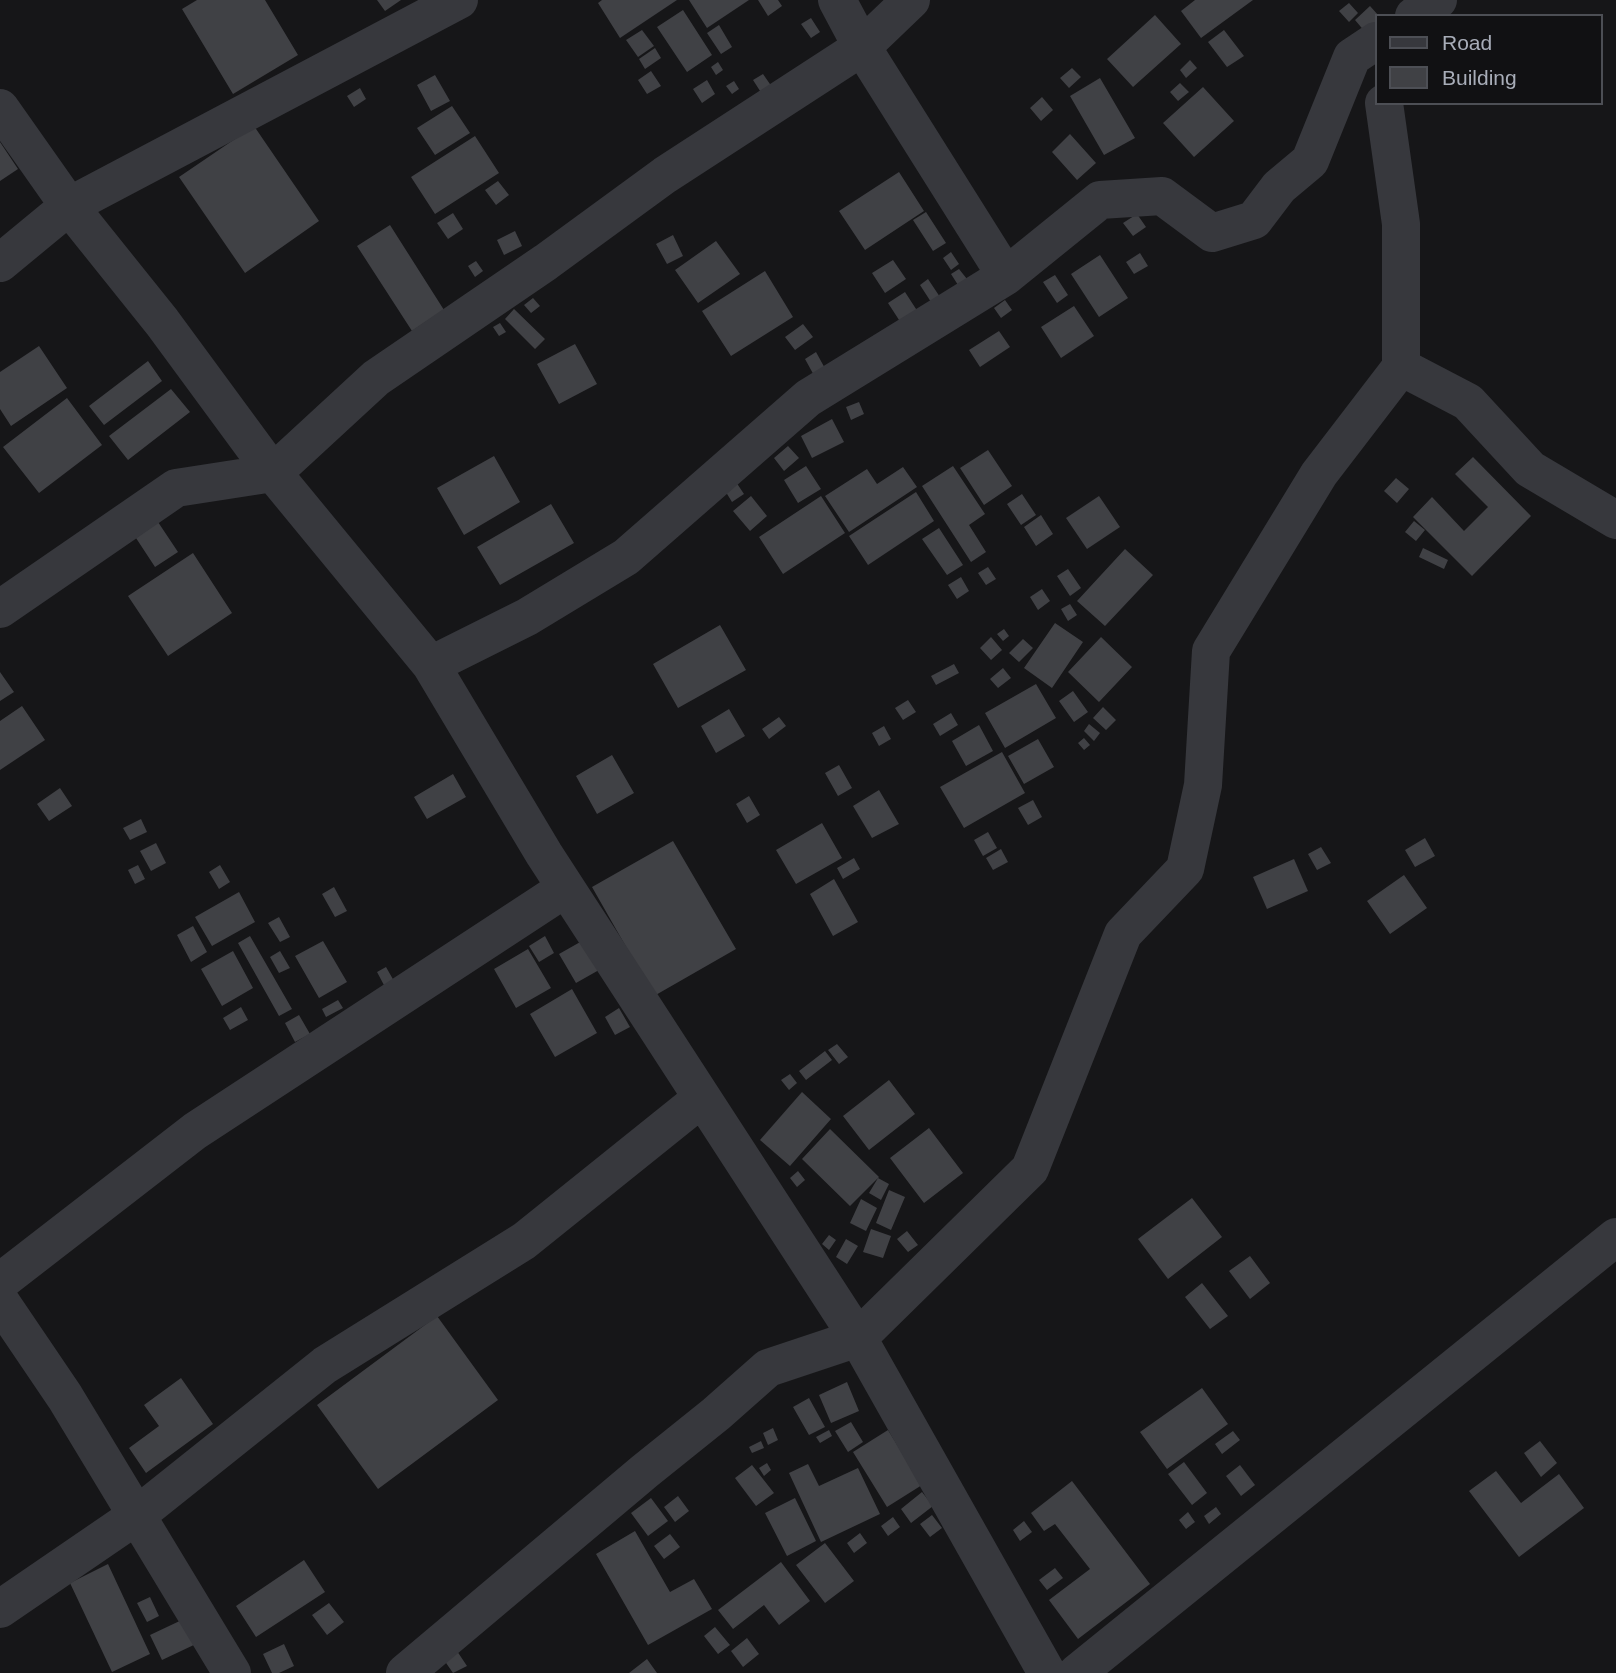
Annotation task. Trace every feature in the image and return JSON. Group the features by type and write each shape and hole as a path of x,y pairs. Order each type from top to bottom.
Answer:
{"street":[{"path":"0,263 69,206 459,0"},
{"path":"837,0 862,47 1006,276"},
{"path":"0,609 176,488 273,473 376,378 547,262 665,175 862,47 911,0"},
{"path":"1418,14 1438,0"},
{"path":"431,665 527,617 626,558 808,398 1006,276 1100,200 1162,196 1212,233 1254,220 1279,187 1310,161 1352,57 1374,47"},
{"path":"405,1673 768,1368 858,1338 1030,1169 1123,934 1185,869 1203,785 1211,651 1319,474 1401,367 1401,224 1384,105"},
{"path":"0,108 69,206 162,322 273,473 431,665 566,888 858,1338 1047,1673"},
{"path":"1401,367 1468,402 1530,469 1616,520"},
{"path":"0,1282 195,1131 566,888"},
{"path":"0,1609 136,1516 325,1365 524,1241 702,1098"},
{"path":"1077,1673 1612,1248"},
{"path":"0,1301 65,1397 232,1673"}],"building":[{"path":"197,0 265,0 298,55 233,94 182,9"},
{"path":"377,0 401,0 385,11"},
{"path":"602,0 677,0 620,38 598,3"},
{"path":"689,0 749,0 707,28"},
{"path":"758,0 778,0 782,6 768,16"},
{"path":"1195,0 1253,0 1201,38 1181,11"},
{"path":"1349,3 1358,13 1349,22 1339,11"},
{"path":"1370,6 1377,14 1374,14 1374,25 1366,33 1355,20"},
{"path":"683,10 712,55 687,72 657,27"},
{"path":"1155,15 1181,44 1133,87 1107,59"},
{"path":"811,18 820,32 811,38 801,24"},
{"path":"719,25 732,47 721,54 707,33"},
{"path":"642,30 654,46 638,57 626,40"},
{"path":"1224,30 1244,56 1227,67 1208,42"},
{"path":"655,48 661,58 645,69 639,59"},
{"path":"1190,60 1197,68 1186,78 1180,70"},
{"path":"718,62 723,70 716,75 711,67"},
{"path":"1072,68 1081,77 1069,88 1060,78"},
{"path":"651,71 661,86 647,94 638,80"},
{"path":"763,74 772,87 762,94 753,80"},
{"path":"435,75 450,101 431,111 417,85"},
{"path":"1100,78 1135,138 1104,155 1070,96"},
{"path":"707,80 715,94 702,103 693,89"},
{"path":"734,81 739,89 732,94 726,86"},
{"path":"1180,83 1189,92 1178,101 1170,92"},
{"path":"1203,87 1234,121 1194,157 1163,123"},
{"path":"360,88 366,99 354,107 347,96"},
{"path":"1042,97 1053,110 1041,121 1030,108"},
{"path":"452,106 470,133 435,155 417,128"},
{"path":"254,126 319,221 245,273 179,177"},
{"path":"1070,134 1096,163 1077,180 1052,152"},
{"path":"475,136 499,173 435,214 411,177"},
{"path":"0,142 18,169 0,181"},
{"path":"899,172 924,211 865,250 839,211"},
{"path":"498,181 509,195 496,205 485,190"},
{"path":"926,212 946,243 933,251 913,220"},
{"path":"453,213 463,229 448,239 437,223"},
{"path":"1137,214 1146,227 1133,236 1123,223"},
{"path":"390,225 444,310 412,331 357,246"},
{"path":"515,231 522,246 504,255 497,240"},
{"path":"673,235 683,256 667,264 656,244"},
{"path":"716,241 740,274 698,303 675,270"},
{"path":"951,252 959,264 951,270 943,258"},
{"path":"1140,253 1148,266 1134,274 1126,262"},
{"path":"1100,255 1128,298 1099,317 1071,274"},
{"path":"893,260 906,279 885,293 872,273"},
{"path":"476,261 483,271 475,277 468,266"},
{"path":"959,269 967,279 958,285 951,274"},
{"path":"765,271 793,317 731,356 702,311"},
{"path":"1055,275 1068,295 1057,303 1043,282"},
{"path":"928,279 940,297 931,302 920,285"},
{"path":"905,292 918,312 901,323 888,303"},
{"path":"533,298 540,306 531,313 524,305"},
{"path":"1005,300 1012,310 1001,318 994,308"},
{"path":"1074,306 1094,336 1061,358 1041,327"},
{"path":"514,309 545,339 535,349 505,319"},
{"path":"500,323 506,332 499,336 493,327"},
{"path":"803,324 813,337 795,350 785,337"},
{"path":"999,331 1010,347 980,367 969,350"},
{"path":"575,344 597,384 559,404 537,364"},
{"path":"39,346 67,388 11,426 0,409 0,372"},
{"path":"816,352 827,372 816,379 805,359"},
{"path":"148,361 162,381 104,425 89,406"},
{"path":"171,389 190,412 128,460 109,436"},
{"path":"67,398 102,445 39,493 3,447"},
{"path":"859,402 864,414 851,420 846,407"},
{"path":"832,419 844,442 812,458 801,436"},
{"path":"788,446 799,458 784,471 774,458"},
{"path":"988,450 1012,486 984,505 960,468"},
{"path":"494,456 520,502 464,535 437,488"},
{"path":"1473,457 1531,516 1472,576 1413,517 1432,497 1464,531 1488,507 1455,474"},
{"path":"806,466 821,489 798,503 784,480"},
{"path":"953,466 985,514 969,525 986,552 971,562 922,486"},
{"path":"903,467 917,487 849,532 825,496 867,469 877,484"},
{"path":"1396,478 1409,489 1397,503 1384,491"},
{"path":"736,482 744,494 732,502 724,489"},
{"path":"916,492 934,521 868,565 849,536"},
{"path":"1022,494 1036,515 1021,525 1007,504"},
{"path":"751,496 767,516 750,531 733,511"},
{"path":"821,496 845,533 783,574 759,537"},
{"path":"1099,496 1120,527 1087,549 1066,518"},
{"path":"551,504 574,543 500,585 477,547"},
{"path":"1041,515 1053,534 1036,546 1024,527"},
{"path":"1414,521 1425,530 1416,541 1405,532"},
{"path":"158,522 178,552 155,567 136,538"},
{"path":"939,528 963,565 947,575 922,539"},
{"path":"1423,548 1448,560 1444,569 1419,557"},
{"path":"1125,549 1153,575 1105,626 1077,601"},
{"path":"193,553 232,613 168,656 128,596"},
{"path":"988,567 996,579 986,585 978,573"},
{"path":"1068,569 1081,588 1070,596 1057,576"},
{"path":"961,577 969,591 957,599 948,585"},
{"path":"1042,589 1050,601 1038,610 1030,597"},
{"path":"1070,604 1077,615 1068,621 1061,609"},
{"path":"1055,623 1083,642 1052,688 1024,668"},
{"path":"720,625 746,670 678,708 653,664"},
{"path":"1004,629 1009,636 1003,641 997,634"},
{"path":"991,637 1002,650 991,660 980,648"},
{"path":"1101,637 1132,667 1099,702 1068,672"},
{"path":"1023,639 1033,648 1019,662 1009,653"},
{"path":"954,664 959,673 936,685 931,676"},
{"path":"1003,668 1011,678 998,688 990,679"},
{"path":"0,672 14,692 0,701"},
{"path":"1036,684 1056,718 1005,748 985,713"},
{"path":"1073,691 1088,712 1074,722 1059,701"},
{"path":"908,700 916,712 903,720 895,708"},
{"path":"22,706 45,740 0,770 0,721"},
{"path":"1103,707 1116,720 1106,730 1093,718"},
{"path":"729,709 745,736 716,753 701,726"},
{"path":"951,713 958,725 940,736 933,724"},
{"path":"779,717 786,726 769,739 762,729"},
{"path":"1089,724 1100,733 1094,741 1084,731"},
{"path":"979,725 993,751 966,766 952,741"},
{"path":"884,726 891,739 879,746 872,733"},
{"path":"1084,738 1090,745 1084,750 1078,743"},
{"path":"1038,739 1054,767 1024,784 1008,756"},
{"path":"1002,752 1025,793 964,828 940,787"},
{"path":"612,755 634,793 597,814 576,776"},
{"path":"839,765 852,788 838,796 825,773"},
{"path":"453,774 466,797 427,819 414,797"},
{"path":"60,788 72,806 49,821 37,804"},
{"path":"879,790 899,824 872,838 853,806"},
{"path":"749,796 760,815 747,823 736,804"},
{"path":"1033,800 1042,817 1028,825 1018,808"},
{"path":"141,819 147,832 130,840 123,828"},
{"path":"822,823 842,858 796,884 776,850"},
{"path":"988,832 997,848 983,856 974,840"},
{"path":"1425,838 1435,856 1415,867 1405,850"},
{"path":"673,841 736,949 654,996 592,887"},
{"path":"156,843 166,863 151,871 140,851"},
{"path":"1321,847 1331,863 1317,870 1308,854"},
{"path":"1001,849 1008,862 993,870 986,858"},
{"path":"854,858 860,869 843,879 837,868"},
{"path":"1294,859 1308,891 1267,909 1253,877"},
{"path":"138,865 145,879 135,884 128,870"},
{"path":"220,865 230,882 219,889 209,872"},
{"path":"1404,875 1427,908 1390,934 1367,901"},
{"path":"834,879 858,922 833,936 810,894"},
{"path":"334,887 347,911 335,917 322,894"},
{"path":"239,892 255,922 212,946 195,917"},
{"path":"279,917 290,937 280,942 268,923"},
{"path":"193,926 207,952 191,962 177,935"},
{"path":"250,936 292,1009 279,1016 238,943"},
{"path":"545,936 554,953 539,962 529,946"},
{"path":"323,941 347,982 319,998 295,956"},
{"path":"582,941 599,970 576,983 559,954"},
{"path":"528,949 551,988 516,1008 494,969"},
{"path":"233,951 253,988 222,1006 201,969"},
{"path":"280,951 290,968 279,973 270,957"},
{"path":"386,967 394,981 385,987 377,972"},
{"path":"572,989 597,1033 555,1057 530,1014"},
{"path":"338,1000 343,1008 326,1017 322,1009"},
{"path":"241,1007 248,1020 230,1030 223,1018"},
{"path":"619,1008 630,1027 615,1035 605,1017"},
{"path":"299,1015 310,1034 295,1042 285,1023"},
{"path":"837,1044 848,1057 839,1064 828,1050"},
{"path":"825,1051 832,1060 806,1080 799,1071"},
{"path":"790,1074 797,1083 789,1090 781,1080"},
{"path":"889,1080 915,1114 869,1150 843,1116"},
{"path":"802,1092 831,1119 790,1166 760,1140"},
{"path":"929,1128 963,1173 924,1203 890,1158"},
{"path":"830,1129 879,1177 850,1206 802,1159"},
{"path":"798,1171 805,1180 797,1187 790,1178"},
{"path":"878,1178 889,1184 881,1200 869,1193"},
{"path":"889,1190 905,1197 891,1230 876,1223"},
{"path":"1192,1198 1222,1237 1168,1279 1138,1239"},
{"path":"861,1199 877,1208 866,1231 850,1223"},
{"path":"871,1229 891,1236 883,1258 863,1252"},
{"path":"907,1231 918,1245 908,1252 897,1239"},
{"path":"829,1235 836,1240 829,1250 822,1244"},
{"path":"846,1239 858,1246 847,1264 836,1257"},
{"path":"1250,1256 1270,1283 1250,1299 1229,1271"},
{"path":"1202,1283 1228,1316 1210,1329 1185,1297"},
{"path":"437,1316 498,1400 378,1489 317,1405"},
{"path":"181,1378 213,1424 146,1473 129,1448 159,1426 144,1405"},
{"path":"847,1382 859,1411 831,1423 819,1395"},
{"path":"1202,1388 1228,1424 1167,1469 1140,1432"},
{"path":"809,1398 825,1427 809,1435 793,1407"},
{"path":"851,1422 863,1442 848,1452 835,1431"},
{"path":"773,1428 778,1440 768,1445 763,1433"},
{"path":"829,1430 832,1436 820,1443 816,1437"},
{"path":"888,1430 922,1485 887,1507 853,1452"},
{"path":"1233,1431 1240,1440 1222,1454 1215,1444"},
{"path":"761,1441 764,1448 752,1453 749,1447"},
{"path":"1540,1441 1557,1463 1541,1477 1524,1453"},
{"path":"1184,1462 1207,1493 1192,1505 1168,1474"},
{"path":"767,1463 771,1470 764,1476 759,1468"},
{"path":"808,1464 819,1486 858,1468 880,1514 821,1542 789,1473"},
{"path":"752,1465 774,1493 756,1506 735,1478"},
{"path":"1240,1465 1255,1485 1241,1496 1226,1476"},
{"path":"1496,1471 1521,1503 1559,1474 1584,1508 1519,1557 1469,1491"},
{"path":"1072,1481 1150,1584 1078,1639 1049,1600 1090,1569 1055,1524 1044,1531 1031,1513"},
{"path":"922,1492 933,1506 911,1523 901,1509"},
{"path":"678,1496 689,1511 675,1522 664,1507"},
{"path":"651,1498 668,1521 648,1536 631,1513"},
{"path":"795,1498 816,1541 787,1556 765,1513"},
{"path":"1216,1507 1221,1514 1209,1524 1204,1516"},
{"path":"1188,1512 1195,1522 1186,1529 1179,1520"},
{"path":"932,1515 942,1528 930,1537 920,1524"},
{"path":"893,1517 900,1527 888,1536 881,1526"},
{"path":"1024,1521 1032,1532 1020,1541 1013,1530"},
{"path":"635,1531 670,1592 694,1579 712,1609 648,1645 596,1554"},
{"path":"860,1533 867,1543 854,1553 847,1543"},
{"path":"670,1534 680,1547 664,1559 654,1546"},
{"path":"825,1543 854,1581 825,1603 796,1565"},
{"path":"304,1560 325,1592 256,1637 236,1606"},
{"path":"781,1562 810,1601 779,1625 764,1605 733,1629 718,1610"},
{"path":"108,1564 150,1654 112,1672 70,1583"},
{"path":"1055,1568 1063,1578 1047,1590 1039,1580"},
{"path":"150,1597 159,1616 147,1622 137,1603"},
{"path":"329,1603 344,1622 327,1635 312,1615"},
{"path":"186,1618 198,1643 162,1660 150,1635"},
{"path":"715,1627 730,1645 718,1654 704,1636"},
{"path":"747,1638 759,1654 743,1667 731,1651"},
{"path":"284,1644 294,1666 279,1673 272,1673 263,1654"},
{"path":"457,1651 467,1666 453,1673 444,1660"},
{"path":"647,1659 657,1673 629,1673"}]}
